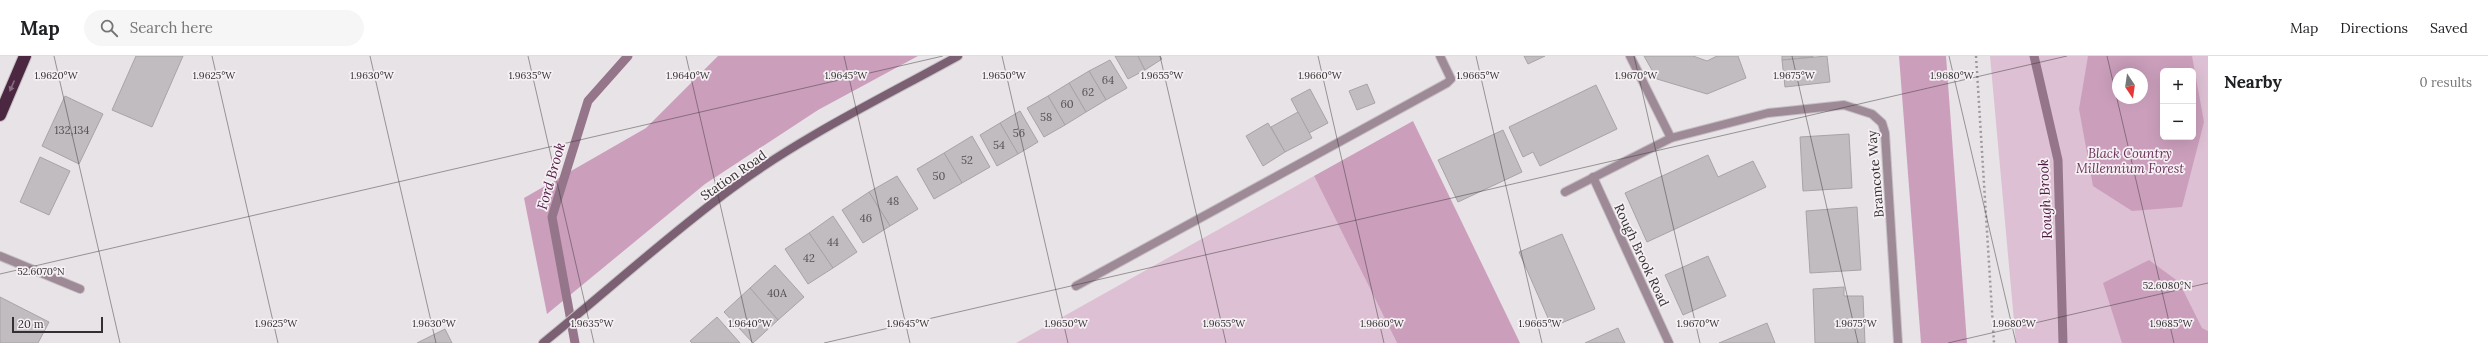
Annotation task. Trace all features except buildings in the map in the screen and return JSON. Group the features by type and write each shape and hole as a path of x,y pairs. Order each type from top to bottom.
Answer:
{"highway":[{"path":"0,115 25,56"}],"street":[{"name":"Station Road","path":"543,343 586,309 666,240 732,188 792,148 958,56"},
{"path":"1076,286 1448,83 1451,79 1450,74 1440,56"},
{"path":"1564,192 1671,138 1630,56"},
{"name":"Bramcote Way","path":"1671,138 1768,113 1844,105 1872,114 1882,123 1885,133 1898,343"},
{"name":"Rough Brook Road","path":"1593,177 1669,343"},
{"path":"0,256 80,289"}],"path":[{"path":"1976,56 1994,343"}],"green space":[{"path":"718,56 918,56 818,110 705,184 547,314 524,198 646,128"},
{"path":"1899,56 1946,56 1967,343 1921,343"},
{"path":"1990,56 2208,56 2208,343 2016,343"},
{"name":"Black Country Millennium Forest","path":"2088,56 2192,56 2194,68 2160,68 2160,140 2196,140 2196,78 2204,122 2182,207 2132,211 2093,186 2079,109"},
{"path":"1413,121 1520,343 1397,343 1314,176"},
{"path":"1314,176 1397,343 1016,343"},
{"path":"2149,260 2179,282 2202,328 2208,331 2208,343 2122,343 2103,283"}],"waterway":[{"name":"Ford Brook","path":"575,343 552,217 588,101 628,56"},
{"name":"Rough Brook","path":"2034,56 2058,160 2063,343"}]}
